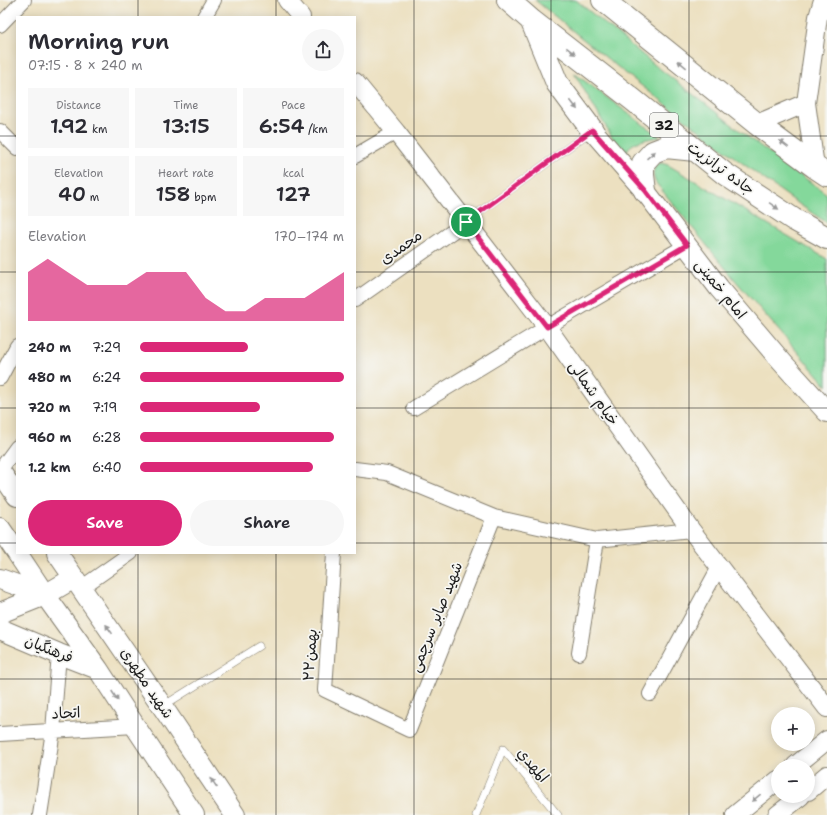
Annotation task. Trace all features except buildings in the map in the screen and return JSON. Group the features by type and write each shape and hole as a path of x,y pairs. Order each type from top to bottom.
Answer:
{"main road":[{"name":"جاده ترانزیت","path":"508,0 532,21 725,174 793,219 827,238"},
{"path":"603,0 757,124 821,171"},
{"name":"امام خمینی","path":"532,21 557,83 592,130 645,190 720,288 781,362 827,412"},
{"path":"645,190 643,163 652,152 666,147 695,150"},
{"path":"0,471 16,495"},
{"path":"0,528 16,552"},
{"path":"18,554 98,669 194,815"},
{"name":"شهید مطهری","path":"57,554 162,706 235,815"},
{"path":"0,579 45,595"},
{"path":"0,612 77,583"},
{"path":"0,591 2,594 0,600"},
{"name":"فرهنگیان","path":"0,629 98,669"}],"street":[{"path":"0,25 24,0"},
{"path":"205,16 214,0"},
{"path":"287,0 300,16"},
{"path":"821,171 806,103 818,17 823,0"},
{"name":"خیام شمالی","path":"356,84 396,132 547,327 691,530 827,708"},
{"path":"757,124 806,103"},
{"path":"0,131 16,147"},
{"path":"356,155 396,132"},
{"name":"محمدی","path":"356,299 466,222"},
{"path":"414,408 547,327 687,245"},
{"path":"0,378 16,348"},
{"path":"0,471 16,448"},
{"path":"356,468 387,472 494,517 597,540 691,530"},
{"name":"شهید صابر سرچمی","path":"409,730 494,517"},
{"path":"579,653 597,540"},
{"path":"77,583 129,554"},
{"name":"۲۲بهمن","path":"334,554 325,690 409,730"},
{"path":"650,694 719,567"},
{"path":"40,815 53,731 59,654"},
{"name":"اتحاد","path":"0,734 135,726"},
{"path":"804,759 827,740"},
{"path":"815,784 827,775"},
{"path":"735,815 771,786"},
{"path":"777,815 792,803"}],"lane":[{"path":"466,222 592,130"},
{"path":"162,706 259,646"},
{"name":"المهدي","path":"476,815 503,749 558,815"}],"green space":[{"path":"535,0 576,0 655,65 752,140 827,194 827,223 709,138 621,70"},
{"path":"574,73 660,137 640,141 631,145 626,153 625,159"},
{"path":"661,163 668,165 827,259 827,386 735,280 656,183 654,179 654,168 657,164"}],"route":[{"path":"592,130 645,190 687,245 547,327 466,222 592,130"}]}
